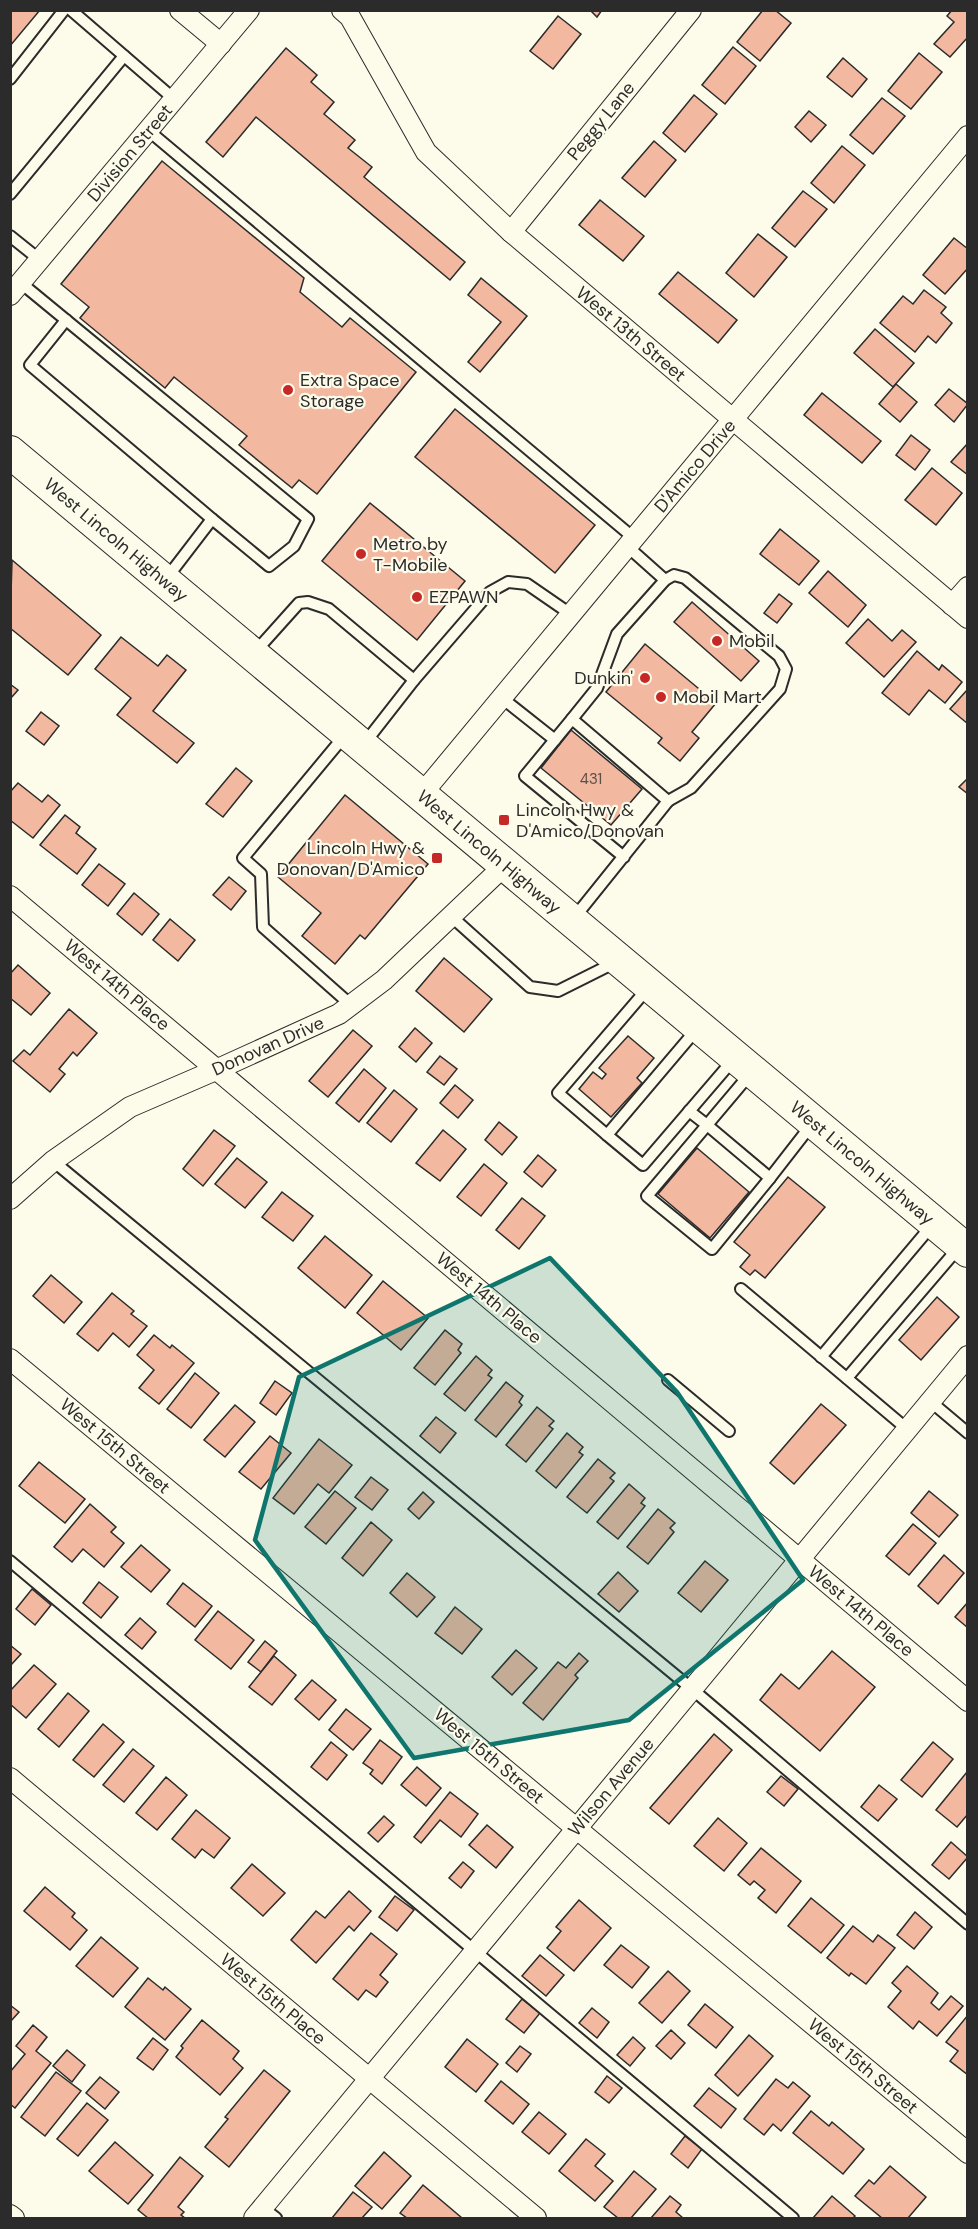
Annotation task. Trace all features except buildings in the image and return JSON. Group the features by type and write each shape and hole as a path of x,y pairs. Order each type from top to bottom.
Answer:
{"main road":[{"name":"West Lincoln Highway","path":"10,452 964,1248"}],"street":[{"path":"180,10 221,44"},
{"name":"Division Street","path":"16,289 249,10"},
{"name":"West 13th Street","path":"342,10 350,17 426,152 511,232 960,612"},
{"name":"Peggy Lane","path":"511,232 691,10"},
{"name":"D'Amico Drive","path":"421,795 968,136"},
{"path":"960,612 968,587"},
{"name":"Donovan Drive","path":"10,1199 53,1161 130,1107 218,1070 339,1014 384,980 506,865"},
{"name":"West 14th Place","path":"10,896 968,1701"},
{"name":"Wilson Avenue","path":"264,2215 369,2079 968,1356"},
{"name":"West 15th Street","path":"10,1359 968,2153"},
{"name":"West 15th Place","path":"10,1778 536,2218"},
{"path":"10,2215 14,2218"}],"lane":[{"path":"10,79 64,10"},
{"path":"71,10 174,99"},
{"path":"10,194 124,56"},
{"path":"149,131 631,543 665,580"},
{"path":"10,236 40,260"},
{"path":"16,289 66,320 308,519 294,546 269,566 30,365 66,320"},
{"path":"165,581 212,519"},
{"path":"572,921 624,856 668,801 692,788 780,689 786,669 778,656 685,578 674,575 665,580 618,634 597,688 525,776 624,856"},
{"path":"351,1005 263,927 261,874 243,858 414,680 490,592 508,582 526,585 572,615"},
{"path":"253,655 299,603 308,602 329,609 414,680"},
{"path":"502,698 555,740"},
{"path":"572,719 668,801"},
{"path":"452,917 530,987 558,991 620,961"},
{"path":"650,986 558,1093 607,1135 643,1165 689,1111 743,1064"},
{"path":"607,1135 699,1027"},
{"path":"743,1064 707,1125 647,1196 712,1249 813,1122"},
{"path":"689,1111 770,1178"},
{"path":"53,1161 692,1689 968,1924"},
{"path":"821,1357 934,1223"},
{"path":"847,1378 964,1248"},
{"path":"741,1290 907,1429"},
{"path":"668,1380 729,1431"},
{"path":"930,1401 968,1433"},
{"path":"10,1561 793,2218"}],"highlighted area":[{"path":"550,1258 677,1392 803,1580 629,1720 414,1758 255,1540 299,1377"}],"place":[{"name":"Extra Space Storage","path":"288,390"},
{"name":"Metro by T-Mobile","path":"361,554"},
{"name":"EZPAWN","path":"417,597"},
{"name":"Mobil","path":"717,641"},
{"name":"Dunkin'","path":"645,678"},
{"name":"Mobil Mart","path":"661,697"},
{"name":"Lincoln Hwy & D'Amico/Donovan","path":"504,820"},
{"name":"Lincoln Hwy & Donovan/D'Amico","path":"437,858"}]}
